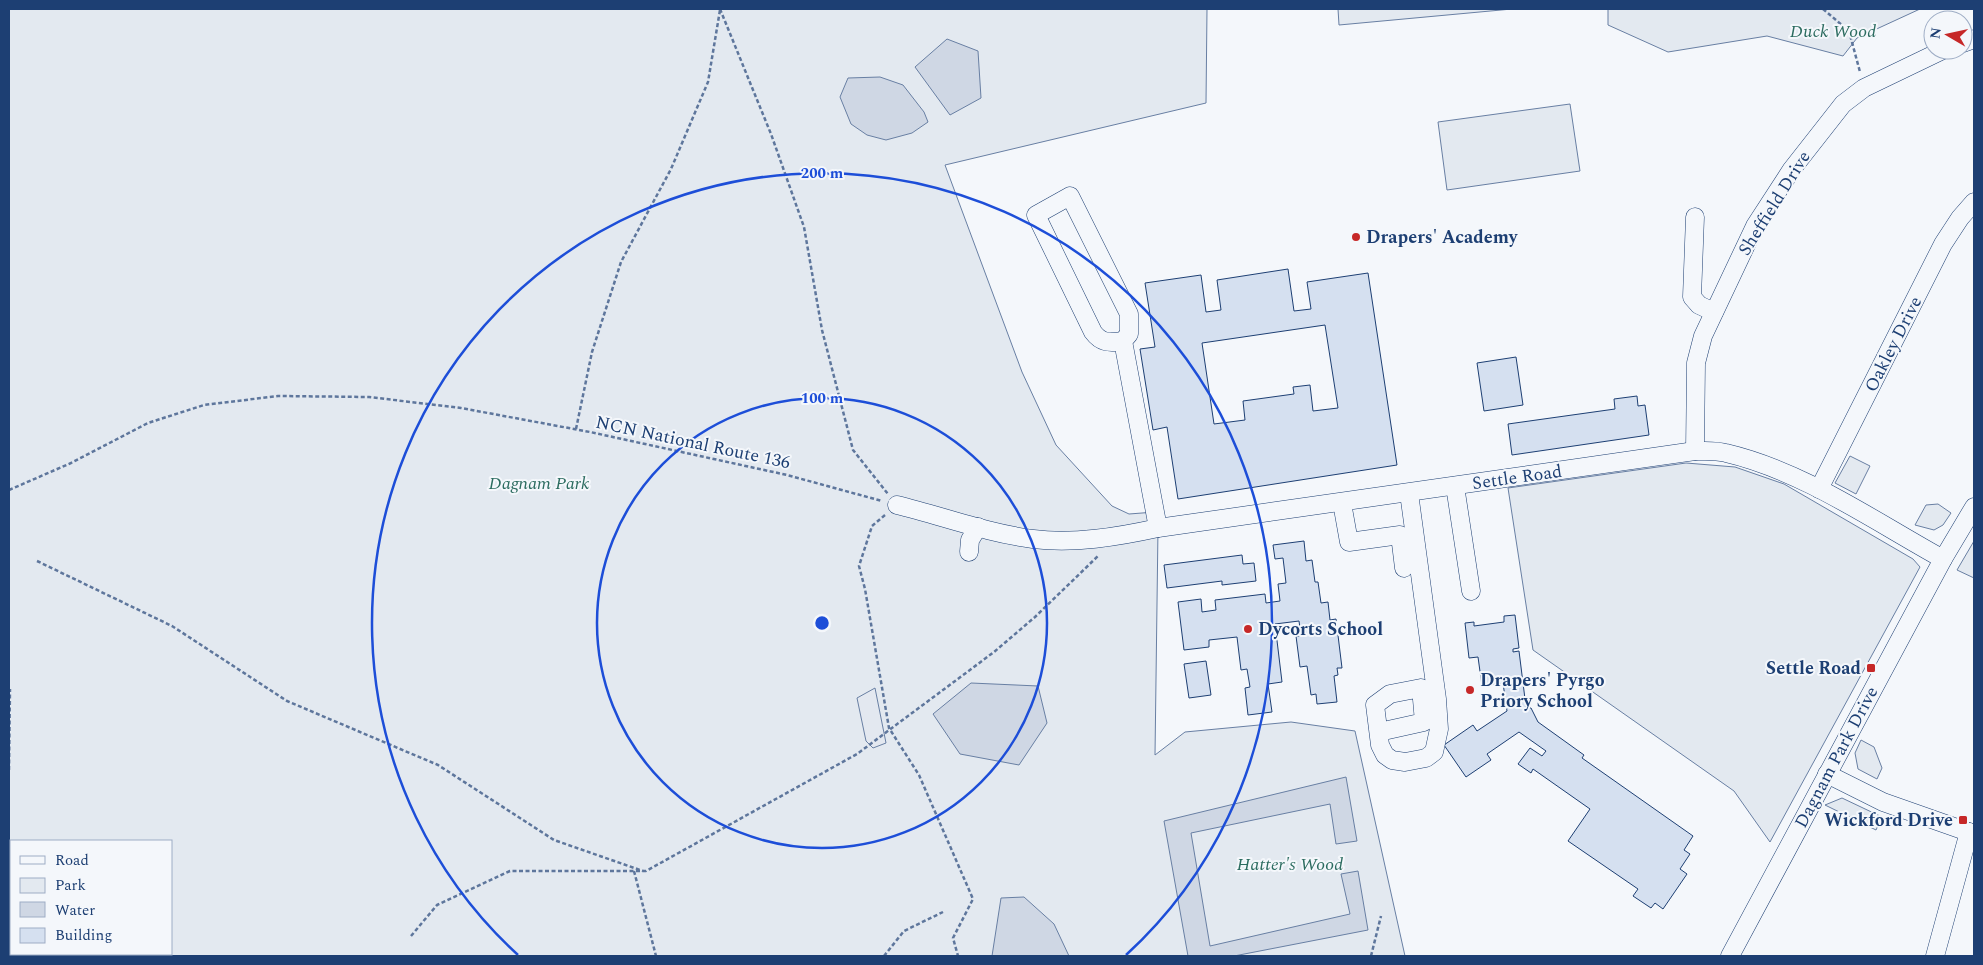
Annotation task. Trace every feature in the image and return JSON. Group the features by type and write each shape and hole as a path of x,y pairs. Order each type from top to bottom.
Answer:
{"street":[{"name":"Sheffield Drive","path":"1695,451 1696,364 1703,336 1755,226 1792,169 1842,104 1864,88 1923,60"},
{"path":"1070,196 1129,314 1129,334 1123,341 1112,343 1099,340 1092,332 1036,216 1070,196"},
{"name":"Oakley Drive","path":"1819,489 1943,244 1960,218 1974,202"},
{"path":"1695,218 1692,296 1699,305 1714,312"},
{"path":"1123,341 1158,528"},
{"name":"Settle Road","path":"897,505 978,527 1035,539 1117,537 1158,528 1695,451 1724,452 1758,462 1819,489 1943,558"},
{"path":"1455,486 1472,592"},
{"path":"1379,732 1424,722 1421,688 1390,694 1375,705 1380,745 1385,755 1392,760 1405,762 1426,758 1434,752 1438,743 1437,700 1409,493"},
{"path":"1342,503 1349,542 1400,535 1404,568"},
{"name":"Dagnam Park Drive","path":"1730,956 1943,558 1974,507"},
{"path":"969,552 970,540 978,527"},
{"path":"1827,774 1883,802 1972,833 1935,956"}],"path":[{"path":"576,429 592,352 621,262 671,168 708,82 721,9"},
{"path":"721,9 771,134 804,227 822,330 853,450 897,505 872,526 859,566 865,589 889,728 919,776 973,899 954,938 958,956"},
{"path":"1823,9 1848,31 1864,88"},
{"name":"NCN National Route 136","path":"9,490 71,463 148,423 204,404 278,396 369,397 462,408 576,429 787,475 897,505"},
{"path":"411,936 437,904 510,871 646,872 857,754 1028,623 1117,537"},
{"path":"37,561 172,626 287,701 438,765 554,840 646,872"},
{"path":"9,770 10,689"},
{"path":"634,871 656,956"},
{"path":"884,956 904,931 943,912"},
{"path":"1371,956 1381,916"}],"green space":[{"name":"Dagnam Park","path":"9,9 1207,9 1206,103 945,165 1022,372 1056,445 1112,506 1129,514 1155,512 1158,528 1155,755 1185,732 1291,722 1355,731 1405,956 9,956"},
{"path":"1338,9 1512,9 1339,25"},
{"name":"Duck Wood","path":"1608,9 1920,9 1857,38 1843,56 1767,36 1668,52 1608,25"},
{"path":"1570,104 1580,171 1447,190 1438,122"},
{"path":"1850,456 1870,466 1856,494 1835,483"},
{"path":"1686,463 1735,467 1784,484 1913,559 1920,567 1770,842 1734,791 1533,650 1508,488"},
{"path":"1938,504 1951,513 1943,525 1934,530 1915,525 1926,505"},
{"path":"1974,541 1974,578 1957,570"},
{"path":"1861,740 1874,747 1882,768 1877,779 1858,769 1855,753"},
{"path":"1842,798 1882,817 1876,830 1825,805"}],"shaded area":[{"path":"875,688 886,743 873,748 866,741 857,698"}],"water":[{"path":"947,39 978,51 981,98 950,115 915,67"},
{"path":"880,77 903,85 924,112 928,122 912,133 886,140 867,135 851,124 840,97 848,78"},
{"path":"971,683 1038,686 1047,723 1019,765 960,754 933,714"},
{"path":"1346,777 1357,841 1336,844 1330,804 1191,833 1210,946 1350,914 1341,874 1358,871 1368,930 1234,956 1188,956 1164,821"},
{"path":"1024,897 1054,924 1069,956 992,956 1001,898"}],"building":[{"path":"1288,269 1294,311 1311,309 1307,282 1368,273 1397,465 1178,499 1167,427 1153,430 1140,349 1155,347 1145,283 1201,275 1206,312 1221,310 1217,280","holes":["1325,325 1338,408 1313,411 1310,385 1293,387 1294,394 1243,401 1245,420 1214,424 1202,343"]},
{"path":"1516,357 1523,405 1484,411 1477,363"},
{"path":"1637,396 1638,406 1645,405 1649,435 1512,455 1508,424 1615,409 1614,399"},
{"path":"1304,541 1306,561 1312,560 1315,582 1318,582 1321,603 1328,602 1330,620 1336,619 1342,668 1337,668 1338,675 1334,676 1337,702 1317,704 1316,694 1311,695 1307,666 1300,667 1296,636 1301,636 1299,621 1275,624 1282,682 1268,684 1272,712 1248,715 1245,688 1250,687 1247,669 1241,670 1237,637 1209,640 1209,647 1184,650 1178,602 1201,599 1202,612 1216,610 1215,600 1265,594 1266,603 1280,601 1278,584 1286,583 1283,558 1275,559 1273,545"},
{"path":"1242,555 1243,564 1254,563 1256,581 1222,585 1222,581 1167,588 1164,565"},
{"path":"1515,615 1519,648 1513,649 1513,652 1519,651 1526,707 1531,708 1538,722 1584,755 1582,758 1693,836 1684,850 1690,854 1680,869 1687,874 1663,909 1655,903 1651,908 1633,896 1638,889 1568,841 1590,809 1533,769 1531,773 1518,764 1530,748 1542,756 1546,751 1519,732 1487,754 1491,760 1466,777 1444,745 1473,725 1477,731 1507,711 1503,683 1482,686 1478,657 1469,658 1465,623 1474,622 1474,626 1504,622 1504,616"},
{"path":"1206,661 1211,695 1189,698 1184,664"}],"place":[{"name":"Drapers' Academy","path":"1356,237"},
{"name":"Dycorts School","path":"1248,629"},
{"name":"Settle Road","path":"1871,668"},
{"name":"Drapers' Pyrgo Priory School","path":"1470,690"},
{"name":"Wickford Drive","path":"1963,820"}],"park label":[{"name":"Hatter's Wood","path":"1290,864"}]}
